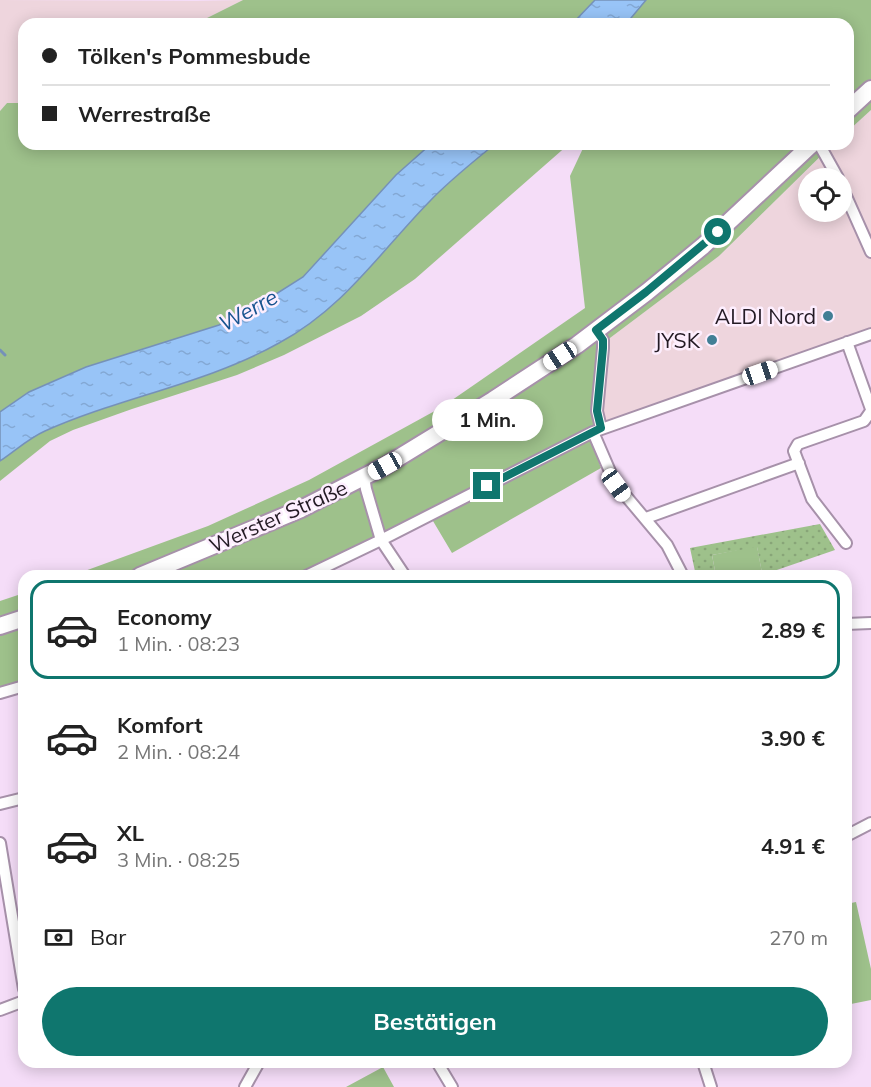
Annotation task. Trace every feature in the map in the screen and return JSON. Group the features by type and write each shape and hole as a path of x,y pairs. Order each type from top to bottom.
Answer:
{"main road":[{"path":"854,105 871,89"},
{"name":"Werster Straße","path":"156,570 251,531 364,477 493,400 596,330 703,246 806,150"},
{"path":"0,626 18,620"}],"street":[{"path":"822,150 832,168"},
{"path":"852,209 871,252"},
{"path":"596,330 603,340 597,430 615,483 667,545 677,570"},
{"path":"318,570 597,430 871,334"},
{"path":"846,543 812,499 794,451 798,444 864,421 871,410 847,342"},
{"path":"646,518 799,463"},
{"path":"364,477 381,540 401,570"},
{"path":"852,624 871,623"},
{"path":"0,693 18,688"},
{"path":"0,804 18,800"},
{"path":"852,833 871,823"},
{"path":"0,843 18,952"},
{"path":"0,1010 18,1003"},
{"path":"245,1087 256,1068"},
{"path":"441,1068 452,1087"},
{"path":"705,1068 711,1087"}],"shaded area":[{"path":"0,0 243,0 207,18 18,18 18,103 7,103 0,111"},
{"path":"871,110 871,330 593,425 593,402 602,344 719,256 798,178 798,222 852,222 852,168 809,168 827,150 854,150 854,126"}],"green space":[{"path":"243,0 595,0 578,18 207,18"},
{"path":"646,0 871,0 871,110 854,126 854,18 631,18"},
{"path":"7,103 18,103 18,150 424,150 396,175 303,277 257,306 220,325 86,367 29,392 0,412 0,111"},
{"path":"488,150 562,150 415,279 361,316 284,355 237,375 73,430 50,441 0,481 0,461 39,434 74,419 222,369 279,343 302,329 342,296 412,220 462,171"},
{"path":"582,150 827,150 809,168 798,168 798,178 719,256 602,344 593,402 593,425 587,428 601,468 452,553 430,516 319,570 87,570 208,526 309,480 442,407 585,308 570,176"},
{"path":"820,524 835,550 777,570 761,570 757,547 712,555 715,570 695,570 690,548"},
{"path":"757,546 761,570 715,570 712,555"},
{"path":"18,595 18,686 0,691 0,601"},
{"path":"856,902 871,969 871,1000 852,1004 852,903"},
{"path":"384,1068 394,1087 346,1087"}],"water":[{"path":"595,0 646,0 631,18 578,18"},
{"path":"424,150 488,150 438,193 342,296 302,329 251,357 222,369 45,431 0,461 0,412 29,392 86,367 219,325 257,306 303,277 396,175"}],"waterway":[{"path":"0,350 5,355"}],"place":[{"name":"ALDI Nord","path":"828,316"},
{"name":"JYSK","path":"712,340"}],"route":[{"path":"487,486 601,428 597,411 603,340 596,330 718,232"}],"water label":[{"name":"Werre","path":"248,310"}]}
